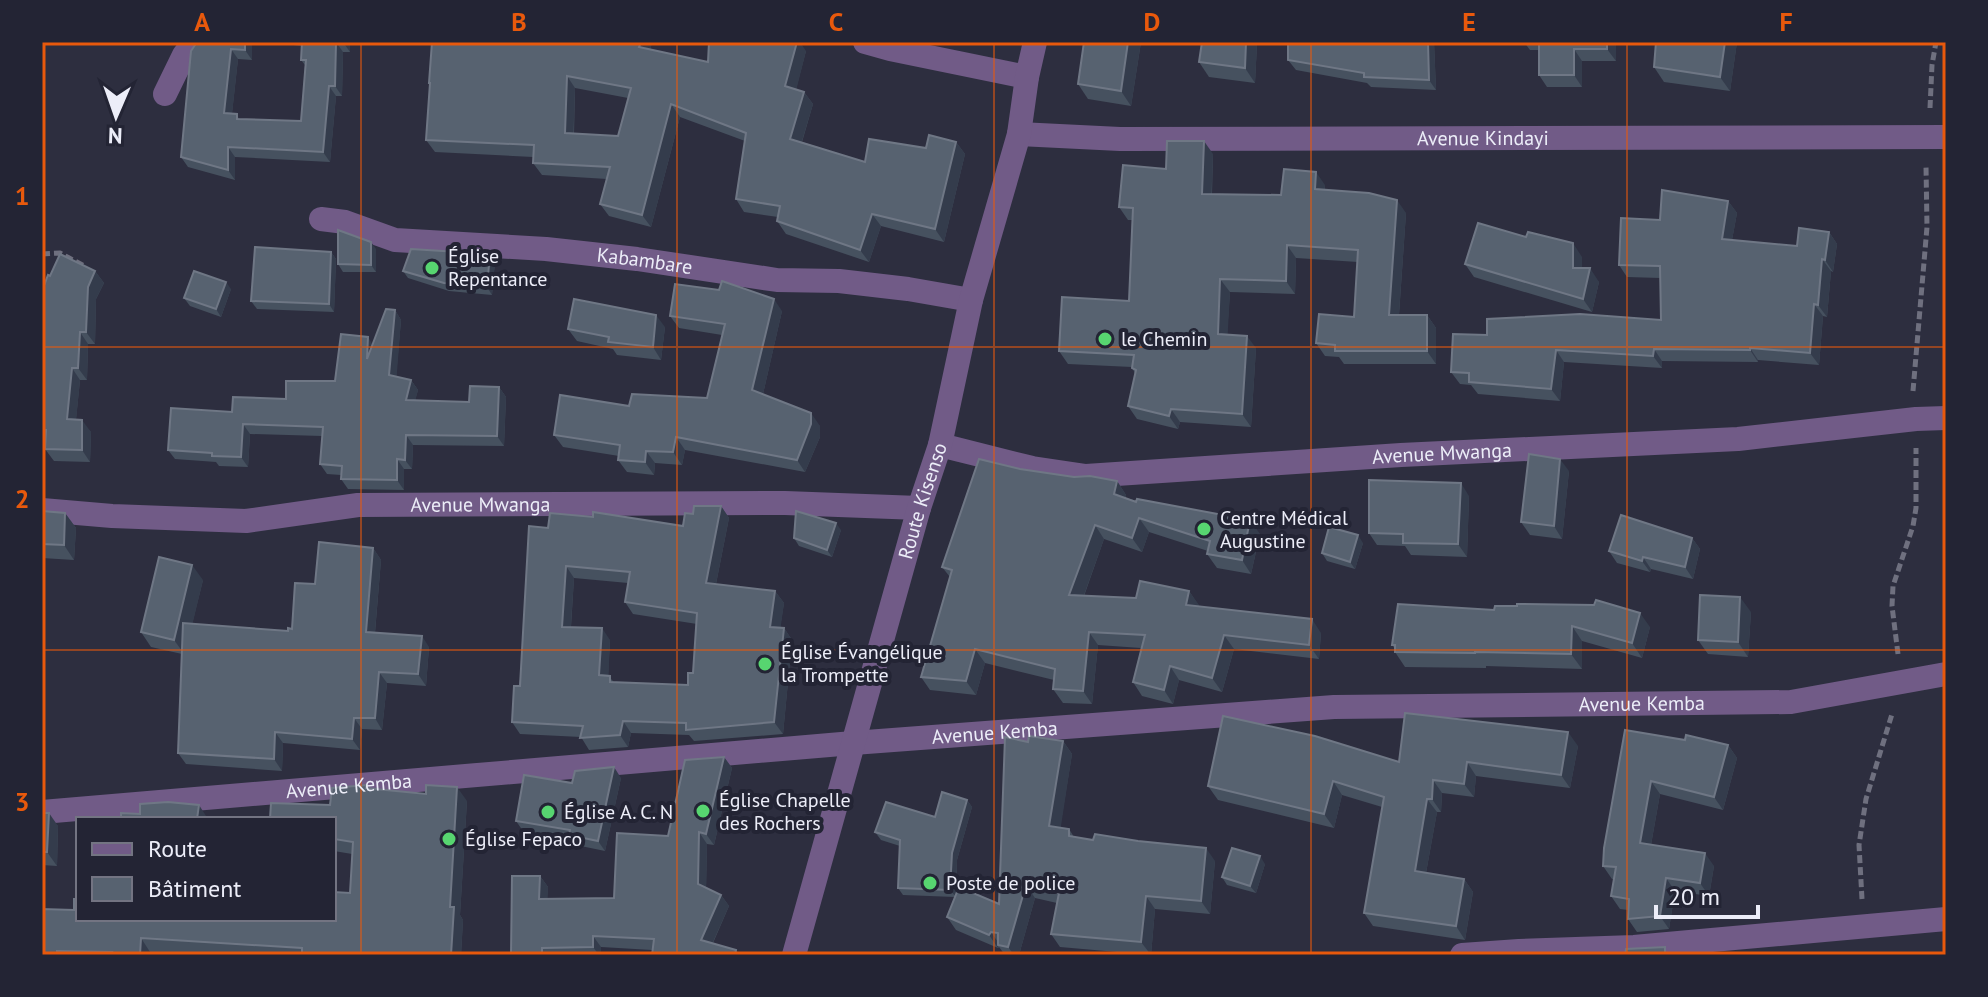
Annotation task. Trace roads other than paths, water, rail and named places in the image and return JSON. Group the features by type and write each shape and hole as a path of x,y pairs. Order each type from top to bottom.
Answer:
{"street":[{"path":"165,94 184,55 194,42"},
{"path":"865,42 1027,77"},
{"name":"Route Kisenso","path":"794,955 919,508 940,445 971,300 1019,134 1035,42"},
{"name":"Avenue Kindayi","path":"1019,134 1120,139 1937,137"},
{"name":"Kabambare","path":"321,219 345,222 395,240 546,249 777,280 839,281 908,289 971,300"},
{"name":"Avenue Mwanga","path":"940,445 1032,468 1086,476 1401,455 1738,439 1946,418"},
{"name":"Avenue Mwanga","path":"42,510 246,521 358,505 785,503 919,508"},
{"name":"Avenue Kemba","path":"42,812 853,743 1334,707 1791,702 1946,674"},
{"path":"1462,955 1634,947 1946,919"}],"place":[{"name":"Église Repentance","path":"432,268"},
{"name":"le Chemin","path":"1105,339"},
{"name":"Centre Médical Augustine","path":"1204,529"},
{"name":"Église Évangélique la Trompette","path":"765,664"},
{"name":"Église Chapelle des Rochers","path":"703,811"},
{"name":"Église A. C. N","path":"548,812"},
{"name":"Église Fepaco","path":"449,839"},
{"name":"Poste de police","path":"930,883"}]}
